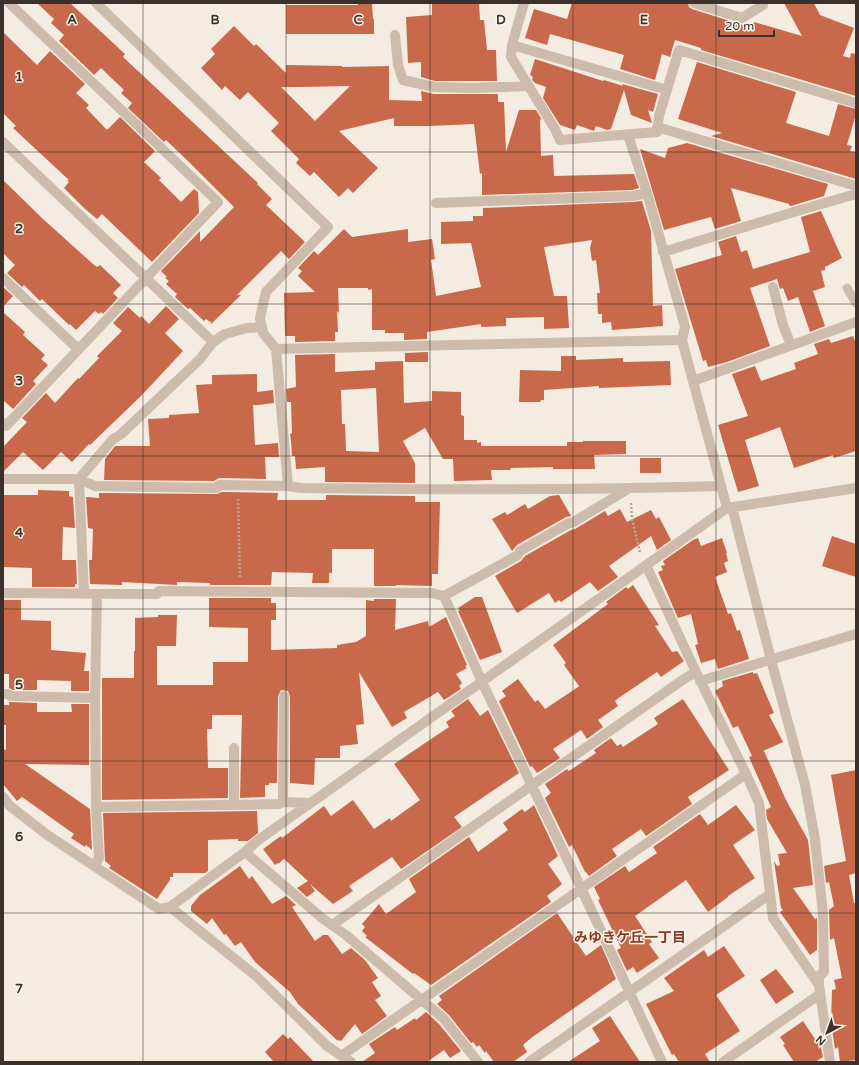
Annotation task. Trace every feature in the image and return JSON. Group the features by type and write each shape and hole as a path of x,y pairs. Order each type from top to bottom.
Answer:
{"street":[{"path":"3,423 6,426 218,202 9,3"},
{"path":"96,3 328,227 266,292 260,318 263,333 276,349 288,486"},
{"path":"524,3 512,45 511,57 555,129 560,140 657,132 659,116 679,50 856,103"},
{"path":"694,3 742,18 764,5"},
{"path":"395,35 398,65 403,80 434,87 472,88 528,86"},
{"path":"512,45 667,90"},
{"path":"657,127 856,186"},
{"path":"628,135 647,193 685,328 682,340 721,486 729,508 805,785 815,839 823,914 824,972 819,976 830,1062"},
{"path":"3,142 214,342"},
{"path":"436,203 633,196 647,193"},
{"path":"663,252 856,194"},
{"path":"3,278 78,349"},
{"path":"773,287 783,325 791,345"},
{"path":"693,381 856,322"},
{"path":"84,594 79,479 113,439 120,435 200,359 214,342 225,334 247,328 262,327"},
{"path":"276,349 682,340"},
{"path":"3,479 79,479 95,486 217,488 219,485 437,490 721,486"},
{"path":"3,593 157,594 159,591 432,593 444,596 518,555 520,551 569,523 572,523 629,488"},
{"path":"3,797 10,806 41,831 159,909 170,907 311,802 729,508 856,488"},
{"path":"645,566 759,803 773,918 820,989"},
{"path":"94,866 99,858 96,807 95,698 97,594"},
{"path":"444,596 482,682 581,888 662,1062"},
{"path":"332,925 684,679 771,660 856,634"},
{"path":"3,694 8,694 11,696 95,698"},
{"path":"283,802 284,696"},
{"path":"234,748 234,804"},
{"path":"341,1056 746,774"},
{"path":"96,807 279,804 283,802 311,802"},
{"path":"245,852 322,918 346,935 422,999 444,1019 478,1062"},
{"path":"529,1062 770,894"},
{"path":"170,907 255,975 327,1046 351,1062"},
{"path":"723,1062 820,989"}],"lane":[{"path":"847,288 856,303"}],"path":[{"path":"238,485 240,592"},
{"path":"629,488 632,518 645,566"}],"building":[{"path":"37,3 70,3 125,54 123,57 258,183 257,184 272,199 266,205 305,242 289,259 281,251 237,295 241,295 211,324 211,321 210,322 206,319 204,321 175,297 177,294 166,284 169,281 165,278 167,277 161,271 200,231 200,242 234,207 166,140 164,142 128,108 132,103 121,93 124,90 101,68 94,75 59,41 64,35 51,23 54,19"},
{"path":"358,3 372,3 374,34 286,34 286,5 358,5"},
{"path":"432,3 479,3 480,20 484,20 487,50 496,50 497,81 435,81 421,77 421,62 408,63 406,17 432,15"},
{"path":"572,3 688,3 689,7 692,9 752,28 754,22 802,36 784,3 814,3 820,15 854,28 843,56 850,58 851,53 856,54 856,96 701,50 701,48 675,40 670,57 662,54 655,80 620,69 624,55 550,34 547,45 525,38 534,9 567,19"},
{"path":"234,26 254,46 256,44 286,73 286,65 342,67 389,66 389,100 422,101 421,91 434,94 498,94 498,102 504,102 506,152 519,110 536,110 542,120 540,119 541,156 553,155 554,176 634,174 639,188 632,190 482,195 482,173 480,174 474,124 394,126 394,118 339,131 378,168 353,193 348,188 339,197 314,172 310,176 296,163 299,159 271,131 279,123 248,92 240,100 225,86 222,90 201,68 215,54 211,49","holes":["350,86 315,121 281,87"]},
{"path":"3,32 37,65 50,51 85,84 76,93 89,105 86,108 107,130 120,117 155,151 144,162 161,178 159,180 181,202 194,189 198,192 199,213 152,262 102,214 97,219 64,188 69,180 13,128 16,126 3,113"},
{"path":"535,59 603,81 604,80 623,86 622,84 658,94 653,112 648,110 652,123 631,115 624,90 611,129 607,130 596,126 594,131 577,125 575,130 560,125 543,98 546,87 535,83 532,80 533,77 530,75"},
{"path":"697,62 796,92 786,123 829,136 838,104 856,109 856,114 847,145 852,146 850,151 856,152 856,179 711,136 722,133 678,119"},
{"path":"687,143 828,184 824,196 791,206 789,204 731,188 741,221 715,229 711,217 664,230 640,149 665,158 668,148"},
{"path":"3,180 43,219 93,264 97,267 100,265 121,285 113,293 118,298 103,314 101,312 99,314 95,311 76,330 42,299 40,301 24,285 22,287 7,273 15,265 3,253"},
{"path":"642,201 651,231 653,306 662,305 663,326 612,330 611,322 602,323 602,314 598,314 597,293 600,293 596,260 592,261 590,248 592,240 544,247 554,296 567,296 569,328 544,329 544,317 506,318 506,326 481,327 481,324 427,332 427,339 404,340 404,333 385,333 385,330 372,330 372,289 338,288 338,332 335,332 335,341 295,342 295,336 285,336 284,293 315,292 298,276 302,271 298,268 314,251 318,255 344,229 352,237 408,229 408,242 432,239 435,259 431,260 436,296 481,287 471,243 441,244 441,222 473,221 473,216 483,216 483,208"},
{"path":"821,211 842,258 825,267 825,270 821,271 825,287 813,291 825,326 810,332 798,297 788,301 783,288 780,289 777,279 750,288 770,346 727,362 708,367 706,360 703,361 675,269 722,255 718,242 736,236 741,252 747,250 753,269 810,252 801,217"},
{"path":"3,287 13,296 3,307"},
{"path":"166,306 179,319 165,333 183,351 141,396 90,445 89,444 72,462 61,452 43,470 23,452 3,472 3,447 27,422 22,418 46,393 55,403 78,378 79,379 99,358 97,356 122,331 113,323 128,307 149,324"},
{"path":"3,312 25,332 23,335 45,355 41,359 48,365 33,381 36,384 13,409 3,400"},
{"path":"853,336 856,344 856,451 834,458 833,455 794,468 780,427 745,440 759,486 738,492 718,425 748,416 732,374 755,366 761,381 796,369 794,363 818,354 814,344 829,339 831,343"},
{"path":"428,352 428,362 405,362 405,353"},
{"path":"335,354 335,372 375,370 375,362 403,361 404,403 432,401 432,391 461,392 461,415 464,416 464,440 477,440 477,443 481,442 481,446 567,446 567,442 626,441 626,454 594,455 595,469 553,469 553,467 511,468 510,470 491,470 492,480 454,481 453,459 443,459 425,428 403,441 415,463 415,483 325,482 325,467 296,469 295,456 292,456 290,434 292,433 291,402 287,402 286,389 296,387 295,355","holes":["376,388 379,452 346,451 345,424 342,424 341,390"]},
{"path":"561,356 576,356 576,360 623,358 623,362 670,361 671,385 599,388 599,386 544,390 544,400 541,400 540,402 519,402 520,370 561,371"},
{"path":"257,374 257,392 273,390 274,403 253,405 255,445 278,443 279,457 265,457 266,479 219,478 214,481 104,480 105,459 115,446 150,446 148,419 169,418 169,415 199,413 196,385 212,384 212,375"},
{"path":"640,458 661,458 661,473 640,473"},
{"path":"38,490 69,491 69,496 73,497 75,528 63,527 62,560 76,560 77,584 75,584 75,587 32,587 32,568 3,567 3,495 38,495"},
{"path":"222,492 278,493 277,500 326,500 326,495 415,496 415,502 440,502 438,574 432,574 432,586 374,586 374,549 332,549 332,573 329,573 329,583 312,583 313,573 272,572 271,585 210,585 210,583 177,582 177,585 122,582 122,585 90,584 89,560 92,560 93,529 88,528 86,497 99,498 99,493 217,494"},
{"path":"559,495 571,516 566,517 517,545 512,551 492,519 505,512 507,515 525,504 528,509 550,496"},
{"path":"620,509 627,522 651,510 656,519 659,517 671,540 657,550 651,536 609,566 618,577 598,591 590,582 561,602 559,600 555,603 549,593 517,613 495,576 521,561 525,556 605,511 608,516"},
{"path":"832,536 856,544 856,577 822,566"},
{"path":"698,538 701,546 722,538 727,553 728,561 724,563 727,572 715,577 728,614 731,613 737,631 740,630 749,659 718,669 715,659 701,663 695,645 698,644 691,614 678,618 658,572 663,570 661,566 665,565 663,561"},
{"path":"633,585 659,625 655,626 672,652 677,651 684,661 661,677 657,672 620,697 615,701 618,706 598,720 603,727 587,739 581,730 553,749 560,758 537,773 532,766 530,767 499,701 506,696 502,691 518,679 535,702 538,700 545,709 578,687 579,686 564,665 566,663 553,645 608,604 606,602 626,587 628,589"},
{"path":"475,597 482,597 502,652 480,660 458,611 460,610 458,608"},
{"path":"209,598 271,598 271,603 276,603 276,620 271,620 271,650 337,648 337,645 356,642 366,636 366,600 374,601 374,599 396,599 395,630 428,621 429,627 446,617 467,665 465,666 467,668 456,674 462,683 459,686 461,689 444,700 438,692 404,712 407,718 392,727 359,672 364,724 356,725 358,744 340,746 340,758 315,758 314,785 290,783 290,696 288,691 281,690 278,696 277,783 269,783 269,785 265,785 265,797 240,798 242,715 212,715 212,729 207,729 208,768 228,768 228,798 102,800 102,678 134,678 135,618 158,617 158,615 177,615 176,646 157,646 157,685 213,685 213,662 248,662 248,628 209,627"},
{"path":"3,600 21,600 21,620 51,621 51,650 86,653 84,671 89,671 89,691 71,691 71,681 37,680 37,690 13,690 9,688 9,674 3,674"},
{"path":"753,672 753,674 757,673 774,713 769,715 783,742 761,752 764,751 786,800 808,840 813,885 793,888 815,919 817,918 817,950 810,955 780,912 783,910 781,908 774,861 777,866 780,865 778,854 787,853 767,819 766,810 771,807 749,757 752,756 738,726 733,728 715,691 723,686 722,681"},
{"path":"468,699 480,716 488,710 519,773 454,817 462,827 401,869 392,857 349,886 353,891 333,904 310,884 315,891 307,897 297,888 308,881 284,859 275,865 263,849 281,836 282,838 324,806 331,816 353,800 374,829 390,818 391,821 420,800 394,764 449,727 446,722 455,716 451,711"},
{"path":"683,699 729,770 688,797 692,804 646,836 641,829 612,849 617,856 589,876 585,872 572,845 569,847 545,798 551,793 545,784 567,769 569,771 596,753 594,750 611,738 617,746 621,744 623,747 658,724 654,718"},
{"path":"9,702 37,703 37,712 72,712 71,704 89,704 89,765 25,764 90,809 92,850 86,845 85,847 71,838 74,834 22,797 17,801 3,784 3,749 6,750 4,705 9,705"},
{"path":"856,770 856,873 849,875 854,903 856,903 856,1060 840,1062 838,1047 835,1049 831,1023 832,990 836,989 834,980 842,978 834,938 830,940 829,910 834,906 829,882 826,883 824,866 846,861 831,775"},
{"path":"534,805 558,856 548,864 562,884 547,896 551,902 431,985 414,973 413,974 365,937 367,936 362,931 365,927 362,924 379,904 386,914 416,892 409,879 469,837 478,852 508,830 503,823 522,809 525,812"},
{"path":"736,805 755,830 733,845 755,878 728,896 708,912 686,880 635,916 652,942 649,944 659,958 637,973 633,967 627,971 617,950 621,948 598,900 600,899 594,887 625,866 629,872 657,853 653,847 700,814 708,825"},
{"path":"257,811 258,833 248,841 238,841 238,839 208,840 208,871 205,873 173,873 173,877 170,877 170,880 157,899 109,868 111,866 105,861 103,813"},
{"path":"240,866 249,879 252,876 272,904 286,896 296,905 292,907 315,941 323,935 328,935 342,954 351,948 365,960 378,978 372,982 381,996 375,1000 387,1016 362,1034 355,1024 341,1041 338,1041 298,1004 290,992 255,962 241,942 235,946 226,934 224,935 212,918 207,924 191,911 191,906 200,895"},
{"path":"557,913 586,956 601,945 616,979 531,1038 523,1045 527,1052 513,1062 494,1062 486,1051 485,1053 479,1045 477,1047 473,1042 471,1043 449,1015 437,1004 442,1000 439,996"},
{"path":"724,946 745,976 716,995 740,1031 705,1054 710,1062 679,1062 674,1054 672,1055 646,1004 674,991 664,978 704,950 708,957"},
{"path":"776,969 794,992 776,1004 760,980"},
{"path":"426,1012 439,1024 461,1051 450,1058 444,1050 427,1062 362,1062 375,1053 369,1044 395,1027 397,1030 415,1018 416,1020"},
{"path":"610,1016 640,1062 568,1062 600,1041 592,1028"},
{"path":"803,1021 821,1048 823,1057 815,1062 794,1062 783,1045 785,1044 780,1037"},
{"path":"283,1034 288,1039 290,1037 314,1062 274,1062 265,1052"}],"district":[{"name":"みゆきケ丘一丁目","path":"630,937"}]}
